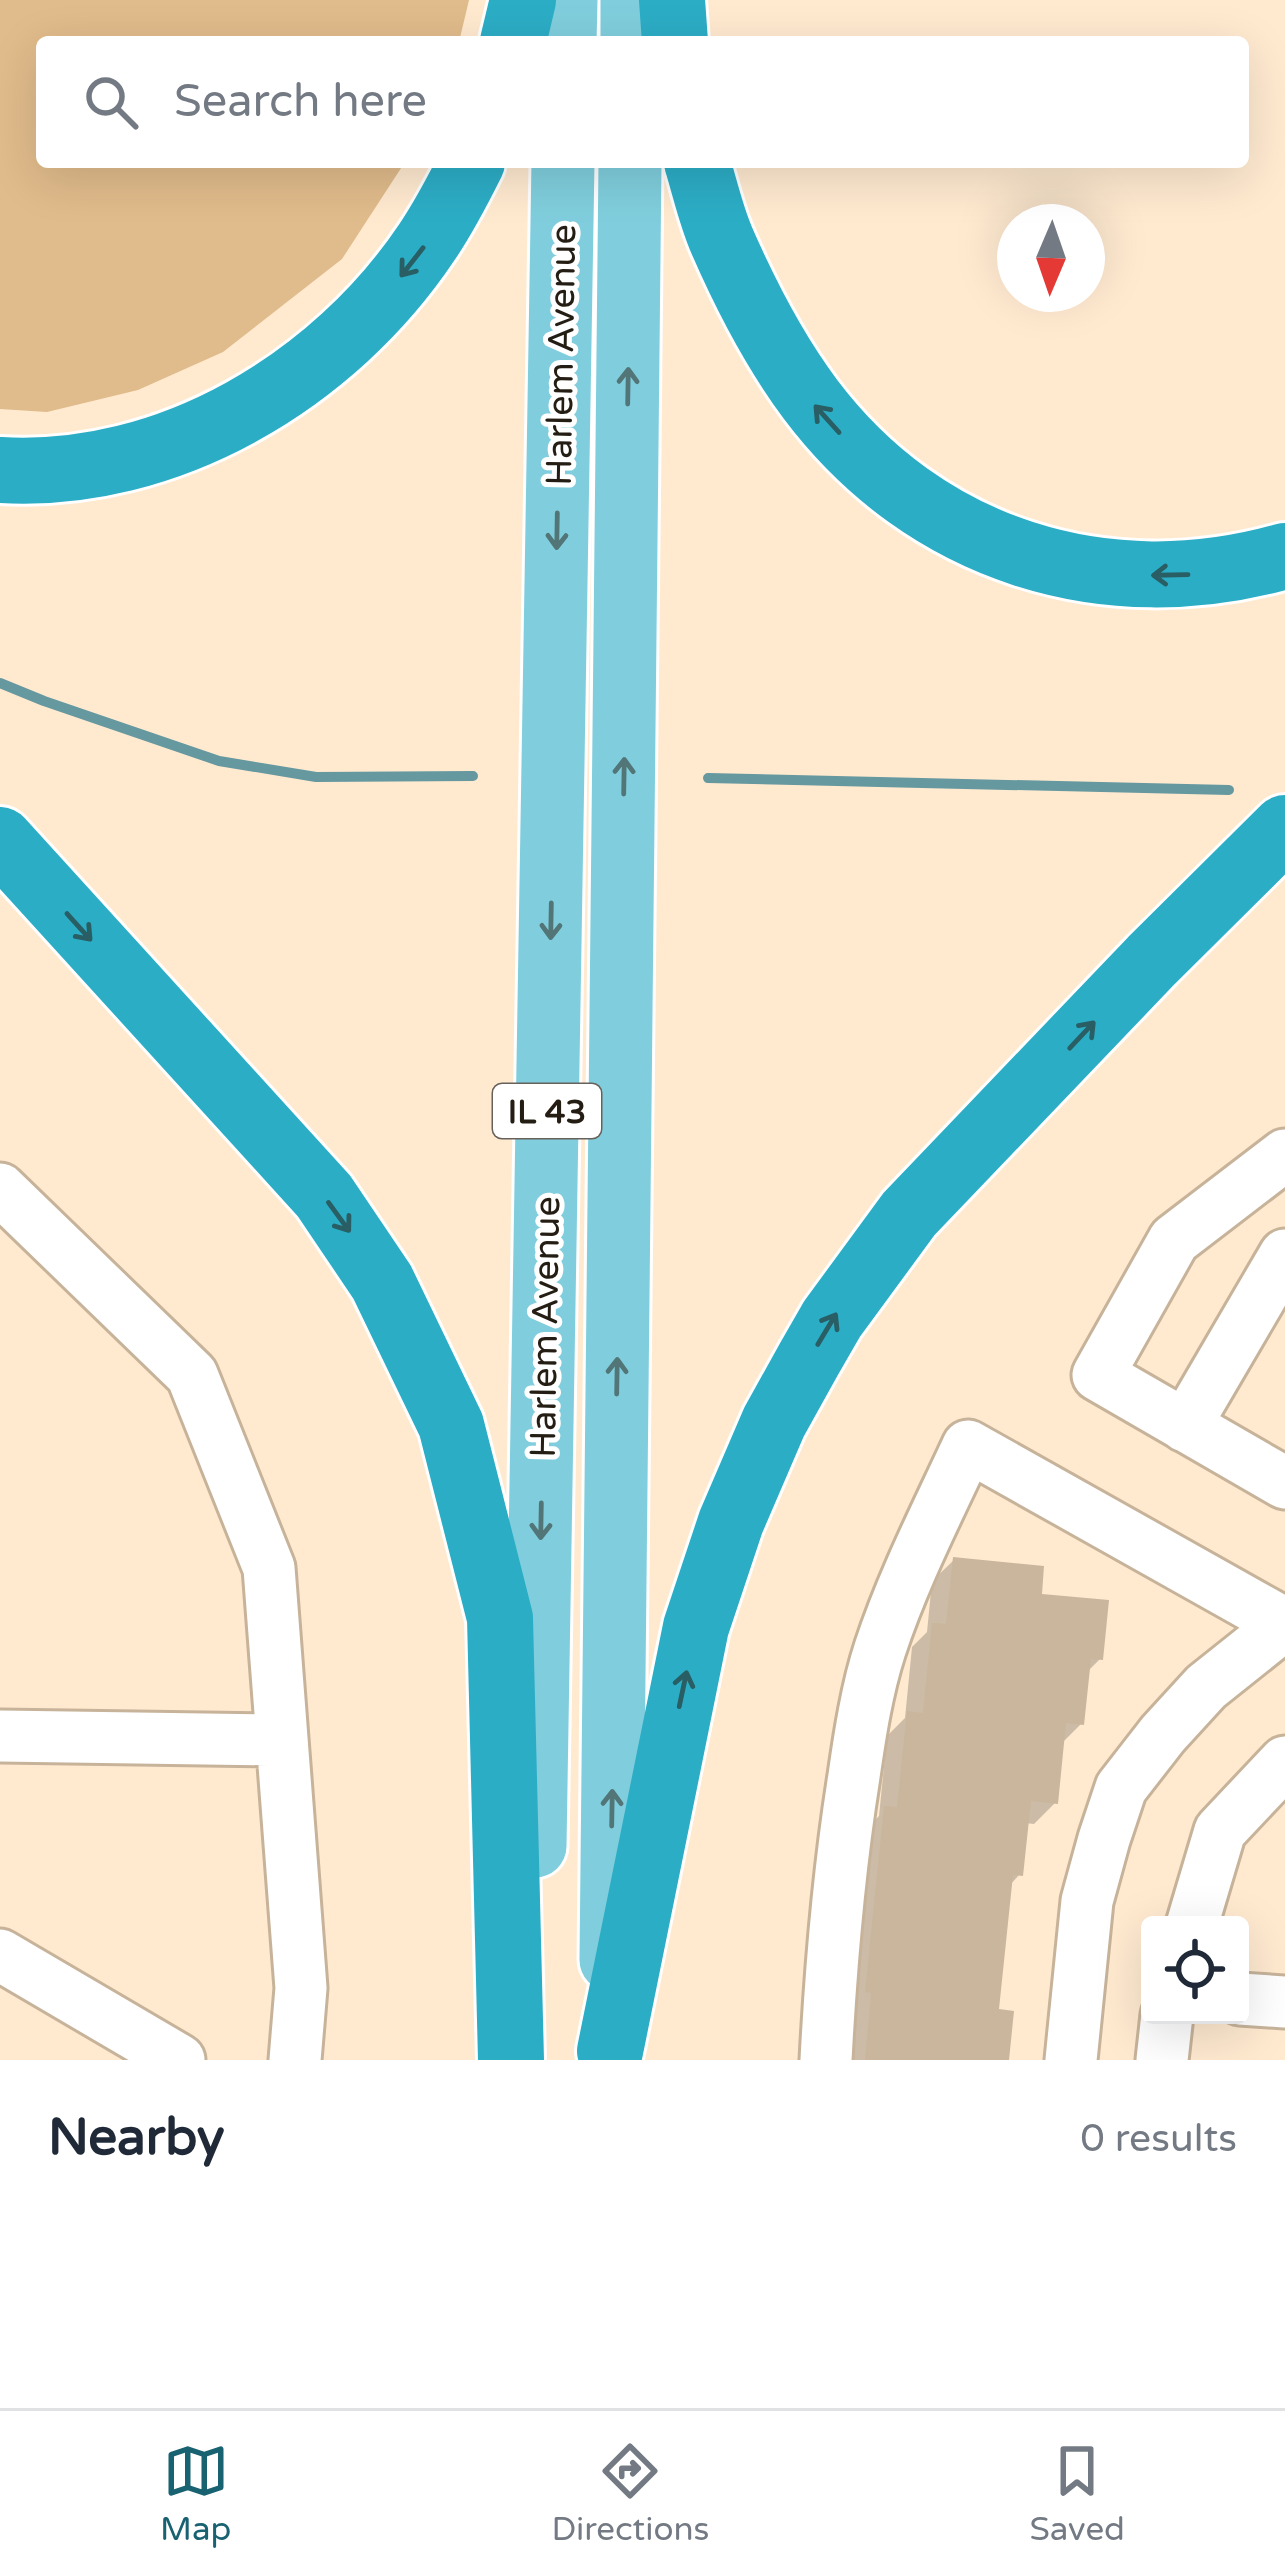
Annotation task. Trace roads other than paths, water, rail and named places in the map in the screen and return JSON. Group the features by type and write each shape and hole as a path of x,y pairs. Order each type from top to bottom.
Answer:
{"highway":[{"path":"514,36 523,0"},
{"path":"672,0 675,36"},
{"path":"0,470 40,473 144,455 207,430 270,396 367,316 396,283 425,246 469,168"},
{"path":"699,168 720,237 780,354 838,431 909,494 990,542 1084,570 1199,574 1285,556"},
{"path":"610,2055 696,1627 731,1522 774,1422 832,1319 909,1214 1285,828"},
{"path":"0,840 324,1196 382,1282 451,1425 500,1618 512,2060"}],"main road":[{"path":"566,0 566,36"},
{"path":"632,0 632,36"},
{"name":"Harlem Avenue","path":"532,2060 563,168"},
{"name":"Harlem Avenue","path":"610,2055 630,168"}],"street":[{"path":"1285,1155 1174,1240 1098,1376 1285,1482"},
{"path":"0,1189 25,1237 191,1375 269,1568 301,1988 295,2060"},
{"path":"1185,1426 1285,1255"},
{"path":"826,2060 831,1950 843,1845 878,1654 901,1591 968,1446 1285,1624 1206,1687 1121,1788 1088,1901 1071,2060"},
{"path":"0,1736 282,1740"},
{"path":"1195,1916 1220,1831 1285,1762"},
{"path":"0,1955 179,2060"},
{"path":"1249,2000 1285,2002"},
{"path":"1162,2060 1166,2024"}],"waterway":[{"path":"0,683 219,761 316,777 473,776"},
{"path":"708,778 1229,790"}]}
